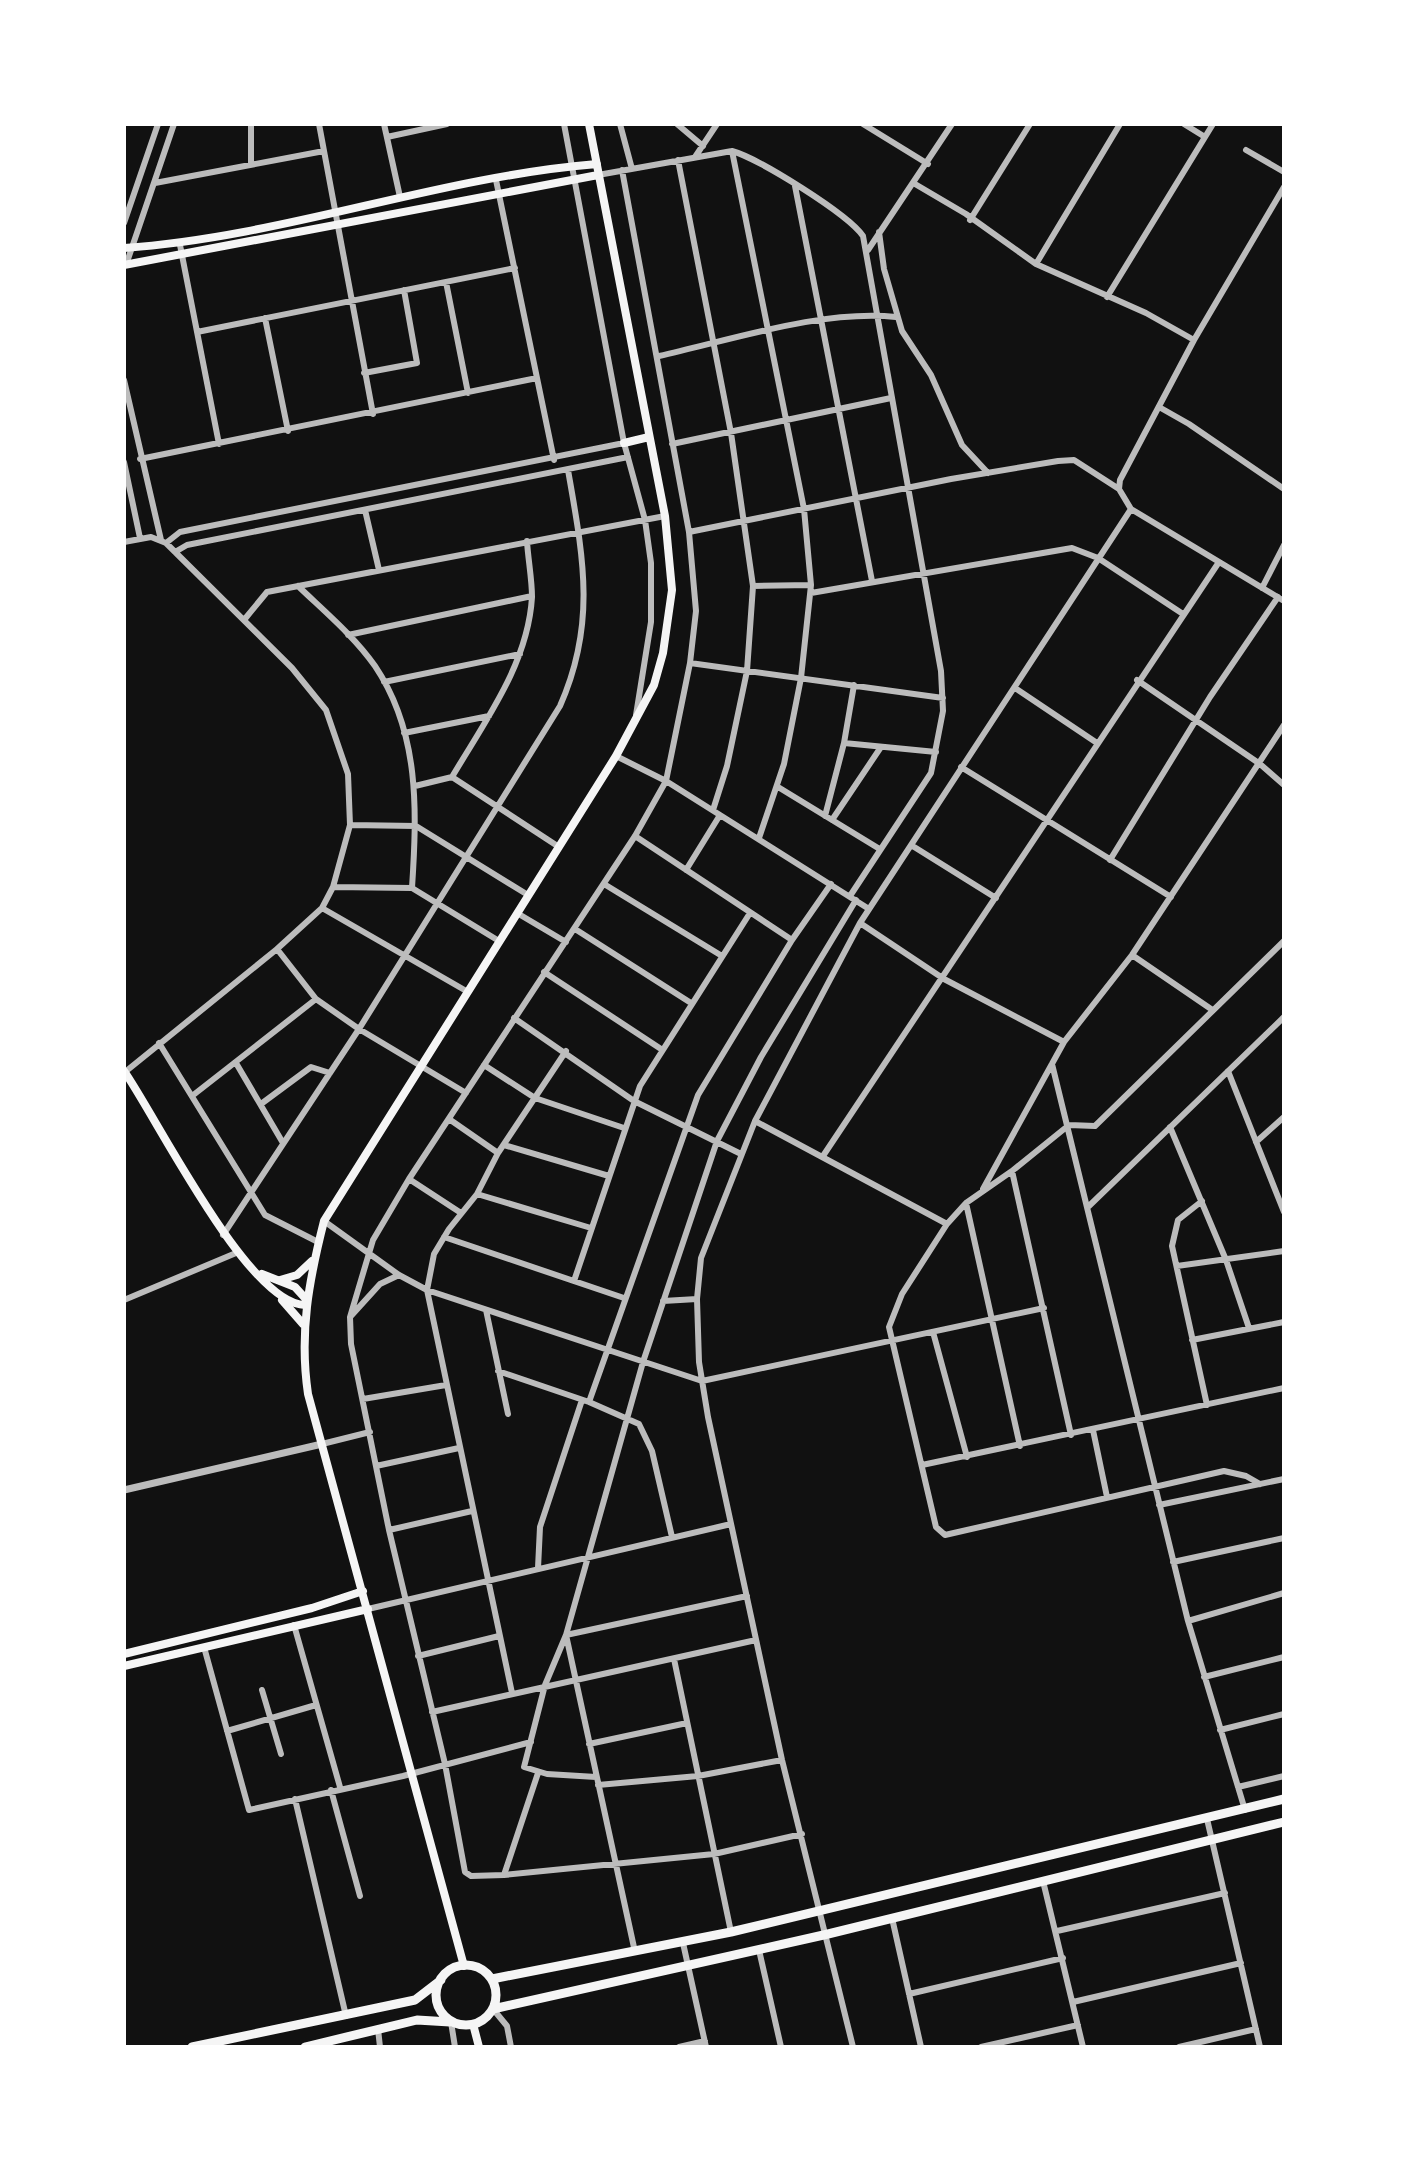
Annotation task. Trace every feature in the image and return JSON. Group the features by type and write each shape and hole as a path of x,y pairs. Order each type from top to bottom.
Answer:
{"main road":[{"path":"464,1966 308,1394 303,1324 314,1257 324,1221 616,756 654,685 669,622 672,590 665,516 589,124"},
{"path":"125,265 400,197 597,164"},
{"path":"127,248 181,250 338,226 598,175"},
{"path":"624,443 649,437"},
{"path":"124,1071 236,1253 277,1285 291,1303 305,1302"},
{"path":"277,1285 297,1275 314,1257"},
{"path":"277,1285 295,1287 305,1302"},
{"path":"277,1285 303,1324"},
{"path":"124,1654 312,1608 363,1591"},
{"path":"124,1666 368,1609"},
{"path":"492,1979 683,1943 1284,1799"},
{"path":"305,2047 324,2045 417,2020 473,2024 493,2009 689,1967 1284,1822"},
{"path":"192,2047 415,2000 464,1966 480,1969 492,1979 496,1999 493,2009"},
{"path":"441,1980 438,2005 453,2022"},
{"path":"473,2024 479,2047"}],"street":[{"path":"124,223 158,124"},
{"path":"125,265 127,248 155,183 174,124"},
{"path":"251,124 251,163"},
{"path":"319,124 373,414"},
{"path":"384,124 400,197"},
{"path":"387,137 447,124"},
{"path":"564,124 624,443 645,520 653,589 635,723"},
{"path":"620,124 632,169"},
{"path":"677,124 703,146"},
{"path":"695,157 717,124"},
{"path":"863,124 928,164"},
{"path":"868,250 915,184 952,124"},
{"path":"970,220 1030,124"},
{"path":"1036,264 1120,124"},
{"path":"1184,124 1205,137"},
{"path":"1107,297 1213,124"},
{"path":"1246,150 1284,172"},
{"path":"155,183 324,151"},
{"path":"732,151 804,509 811,589 801,678 778,787 759,838"},
{"path":"596,1777 538,1773 524,1767 545,1685 566,1635 585,1557 643,1362 717,1141 878,848 916,799 931,773 943,698 868,250 863,236 848,219 732,151 611,170 598,175"},
{"path":"678,160 731,433 753,586 747,671 727,766 713,810"},
{"path":"597,164 611,170"},
{"path":"622,170 659,356 689,532 696,611 690,663 666,781 635,836 409,1179 367,1250 350,1317 353,1359 389,1530 445,1764 465,1872 471,1876 504,1875 615,1861 714,1854 802,1834"},
{"path":"496,180 554,460"},
{"path":"915,184 966,214 970,220 1036,264 1194,340"},
{"path":"795,186 819,322 872,581"},
{"path":"1119,489 1120,480 1194,340 1284,188"},
{"path":"879,232 896,317 909,345 931,375 962,445 988,473"},
{"path":"181,250 219,444"},
{"path":"197,332 515,268"},
{"path":"446,282 468,393"},
{"path":"364,373 417,363 404,290"},
{"path":"659,356 819,322 877,315 896,317"},
{"path":"265,318 288,431"},
{"path":"140,459 373,414 537,378"},
{"path":"124,380 140,459 164,541 312,690 326,710 348,774 350,825 333,887 322,908 277,949 124,1071"},
{"path":"672,444 891,398"},
{"path":"1159,407 1284,489"},
{"path":"124,542 140,538 164,541 180,532 554,460 624,443"},
{"path":"175,552 187,545 628,457"},
{"path":"689,532 988,473 1074,460 1119,489 1131,509 1281,599 1196,722 1110,860"},
{"path":"124,462 140,538"},
{"path":"223,1235 359,1029 560,706 573,676 585,618 579,531 568,470"},
{"path":"382,493 385,506"},
{"path":"853,2047 828,1934 782,1760 702,1381 697,1299 701,1258 755,1121 860,923 1131,509"},
{"path":"365,510 379,570"},
{"path":"244,620 267,592 665,516"},
{"path":"415,786 452,777 489,716 520,654 532,596 527,541"},
{"path":"1262,588 1284,545"},
{"path":"753,586 811,589 1067,548 1098,558 1183,614"},
{"path":"823,1156 944,979 1137,680 1219,562"},
{"path":"298,586 348,635 384,682 404,733 415,786 412,888"},
{"path":"348,635 532,596"},
{"path":"384,682 520,654"},
{"path":"690,663 943,698"},
{"path":"1137,680 1260,764 1284,785"},
{"path":"828,818 854,685"},
{"path":"1015,688 1097,743"},
{"path":"404,733 489,716"},
{"path":"983,1189 1064,1042 1132,955 1284,725"},
{"path":"844,743 936,752"},
{"path":"828,818 881,747"},
{"path":"616,756 666,781 869,909"},
{"path":"961,767 1171,897"},
{"path":"452,777 559,847"},
{"path":"778,787 878,848"},
{"path":"686,870 720,815"},
{"path":"350,825 416,826 528,895"},
{"path":"635,836 792,940"},
{"path":"911,845 996,898"},
{"path":"604,884 722,956"},
{"path":"538,1568 540,1527 606,1350 683,1128 698,1095 792,940 831,884"},
{"path":"333,887 412,888 499,941"},
{"path":"322,908 468,992"},
{"path":"517,913 566,942"},
{"path":"574,1281 634,1101 661,1049 750,913"},
{"path":"860,923 944,979 1064,1042"},
{"path":"575,929 691,1003"},
{"path":"1260,1484 1234,1471 1224,1471 945,1535 936,1527 889,1327 902,1294 947,1224 966,1203 1069,1125 1095,1126 1211,1009 1284,941"},
{"path":"277,949 316,999 359,1029 466,1093"},
{"path":"1132,955 1211,1009"},
{"path":"544,972 661,1049"},
{"path":"192,1096 316,999"},
{"path":"1089,1206 1284,1017"},
{"path":"514,1018 566,1051 634,1101 683,1128 741,1154"},
{"path":"159,1043 265,1215 318,1242"},
{"path":"512,1693 427,1290 434,1254 477,1194 498,1153 566,1051"},
{"path":"236,1063 283,1143"},
{"path":"1052,1064 1188,1621 1245,1810"},
{"path":"484,1065 535,1098 624,1128"},
{"path":"261,1104 311,1067 330,1073"},
{"path":"1228,1071 1284,1212"},
{"path":"1256,1142 1284,1117"},
{"path":"449,1119 498,1153"},
{"path":"755,1121 947,1224"},
{"path":"1170,1127 1226,1260 1249,1328"},
{"path":"504,1145 609,1176"},
{"path":"1012,1171 1071,1435"},
{"path":"409,1179 461,1213"},
{"path":"477,1194 591,1228"},
{"path":"1202,1201 1178,1220 1173,1232 1177,1266 1207,1405"},
{"path":"966,1203 1020,1446"},
{"path":"324,1221 399,1275 427,1290 702,1381 1044,1308"},
{"path":"444,1237 624,1298"},
{"path":"1177,1266 1284,1251"},
{"path":"124,1300 236,1253"},
{"path":"350,1317 375,1288 399,1275"},
{"path":"663,1301 697,1299"},
{"path":"486,1310 508,1414"},
{"path":"1192,1340 1284,1322"},
{"path":"933,1332 967,1457"},
{"path":"498,1371 626,1416 639,1424 649,1443 672,1537"},
{"path":"363,1399 446,1385"},
{"path":"922,1465 1284,1388"},
{"path":"1093,1430 1107,1497"},
{"path":"124,1490 370,1432"},
{"path":"376,1466 459,1448"},
{"path":"1159,1505 1284,1479"},
{"path":"389,1530 472,1511"},
{"path":"368,1609 731,1524"},
{"path":"1173,1562 1284,1538"},
{"path":"1188,1621 1284,1593"},
{"path":"566,1635 747,1596"},
{"path":"294,1625 340,1787"},
{"path":"566,1635 635,1952"},
{"path":"418,1656 499,1636"},
{"path":"432,1712 756,1640"},
{"path":"204,1647 249,1810 531,1742"},
{"path":"1204,1677 1284,1657"},
{"path":"674,1659 731,1932"},
{"path":"262,1690 281,1754"},
{"path":"227,1731 316,1705"},
{"path":"1220,1730 1284,1714"},
{"path":"589,1744 687,1723"},
{"path":"598,1785 698,1776 782,1760"},
{"path":"504,1875 538,1773"},
{"path":"1238,1787 1284,1776"},
{"path":"331,1790 360,1896"},
{"path":"295,1799 346,2016"},
{"path":"1207,1819 1260,2047"},
{"path":"1043,1881 1083,2047"},
{"path":"1057,1931 1225,1893"},
{"path":"892,1918 919,2046"},
{"path":"679,2047 706,2044 683,1943"},
{"path":"759,1950 781,2047"},
{"path":"909,1994 1063,1958"},
{"path":"1073,2002 1241,1963"},
{"path":"493,2009 507,2026 511,2047"},
{"path":"453,2022 455,2047"},
{"path":"981,2047 1078,2025"},
{"path":"378,2029 380,2047"},
{"path":"1179,2047 1256,2029"}]}
